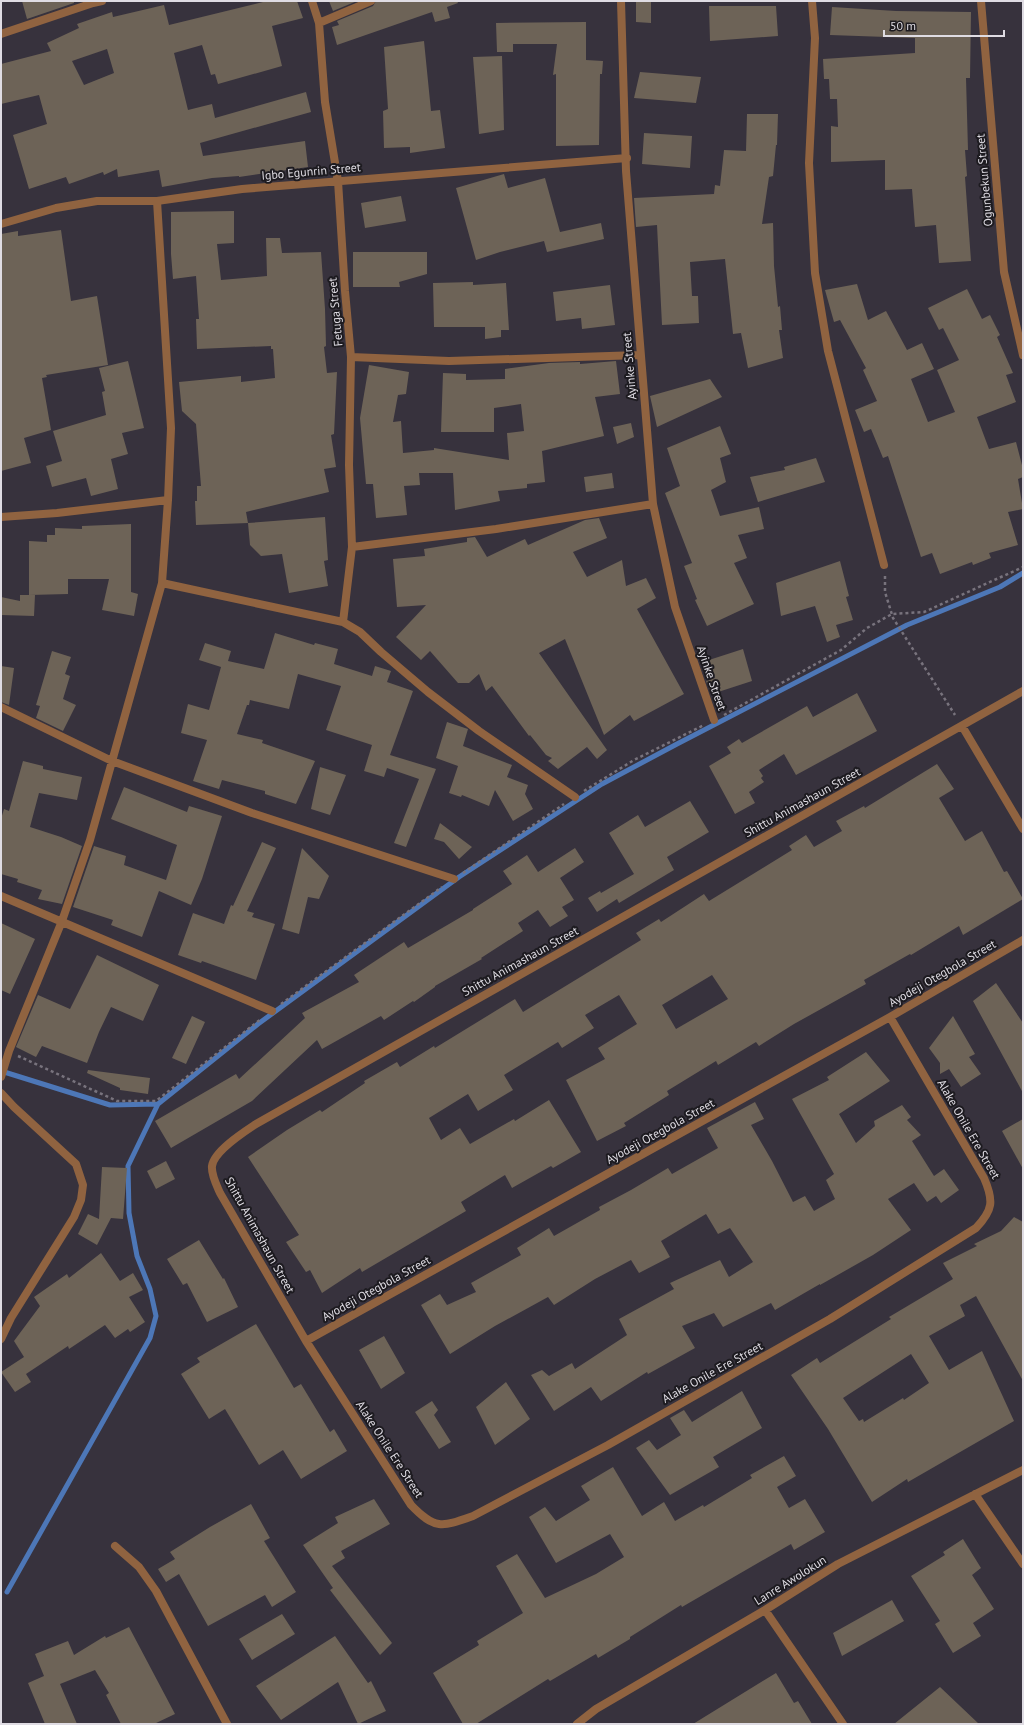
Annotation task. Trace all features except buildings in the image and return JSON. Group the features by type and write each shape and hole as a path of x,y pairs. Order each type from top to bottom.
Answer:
{"street":[{"path":"1,34 92,2 102,1"},
{"name":"Fetuga Street","path":"312,1 319,23 325,102 338,181 344,291 351,357 349,465 352,547 343,622"},
{"path":"319,23 371,1"},
{"name":"Ayinke Street","path":"621,1 627,158 640,355 653,504 675,607 714,720"},
{"path":"812,1 815,38 809,163 815,273 828,351 884,565"},
{"name":"Ogunbekun Street","path":"981,1 1004,272 1023,355"},
{"name":"Igbo Egunrin Street","path":"1,224 56,208 97,201 158,201 242,189 627,158"},
{"path":"2,1075 8,1053 62,921 90,840 162,583 171,428 158,201"},
{"path":"351,357 449,362 640,355"},
{"path":"1,517 57,514 168,500"},
{"path":"352,547 496,529 653,504"},
{"path":"162,583 343,622 360,632 428,692 479,731 576,797"},
{"name":"Shittu Animashaun Street","path":"306,1340 220,1193 214,1180 212,1166 220,1154 233,1140 256,1124 1023,691"},
{"path":"1,707 112,761 252,813 454,879"},
{"path":"962,726 1023,829"},
{"path":"1,896 272,1011"},
{"name":"Ayodeji Otegbola Street","path":"306,1340 890,1017 1023,940"},
{"name":"Alake Onile Ere Street","path":"306,1340 411,1505 424,1518 438,1525 453,1523 473,1516 608,1445 830,1319 976,1228 984,1220 991,1207 991,1195 984,1178 890,1017"},
{"path":"1,1092 14,1107 76,1164 83,1184 81,1200 74,1217 15,1312 1,1339"},
{"name":"Lanre Awolokun","path":"577,1724 596,1709 765,1610 838,1564 1023,1470"},
{"path":"975,1494 1023,1564"},
{"path":"116,1546 139,1567 156,1591 228,1724"},
{"path":"765,1610 843,1724"}],"path":[{"path":"884,565 885,592 893,618 962,726"},
{"path":"8,1053 116,1101 156,1101 272,1011 484,857 634,760 714,720 841,650 867,628 892,614 924,612 1023,567"}],"waterway":[{"path":"7,1592 150,1338 156,1316 150,1289 137,1256 129,1213 128,1166 158,1104 258,1024 459,877 602,784 907,625 1000,587 1023,573"},
{"path":"1,1071 110,1105 158,1104"}]}
